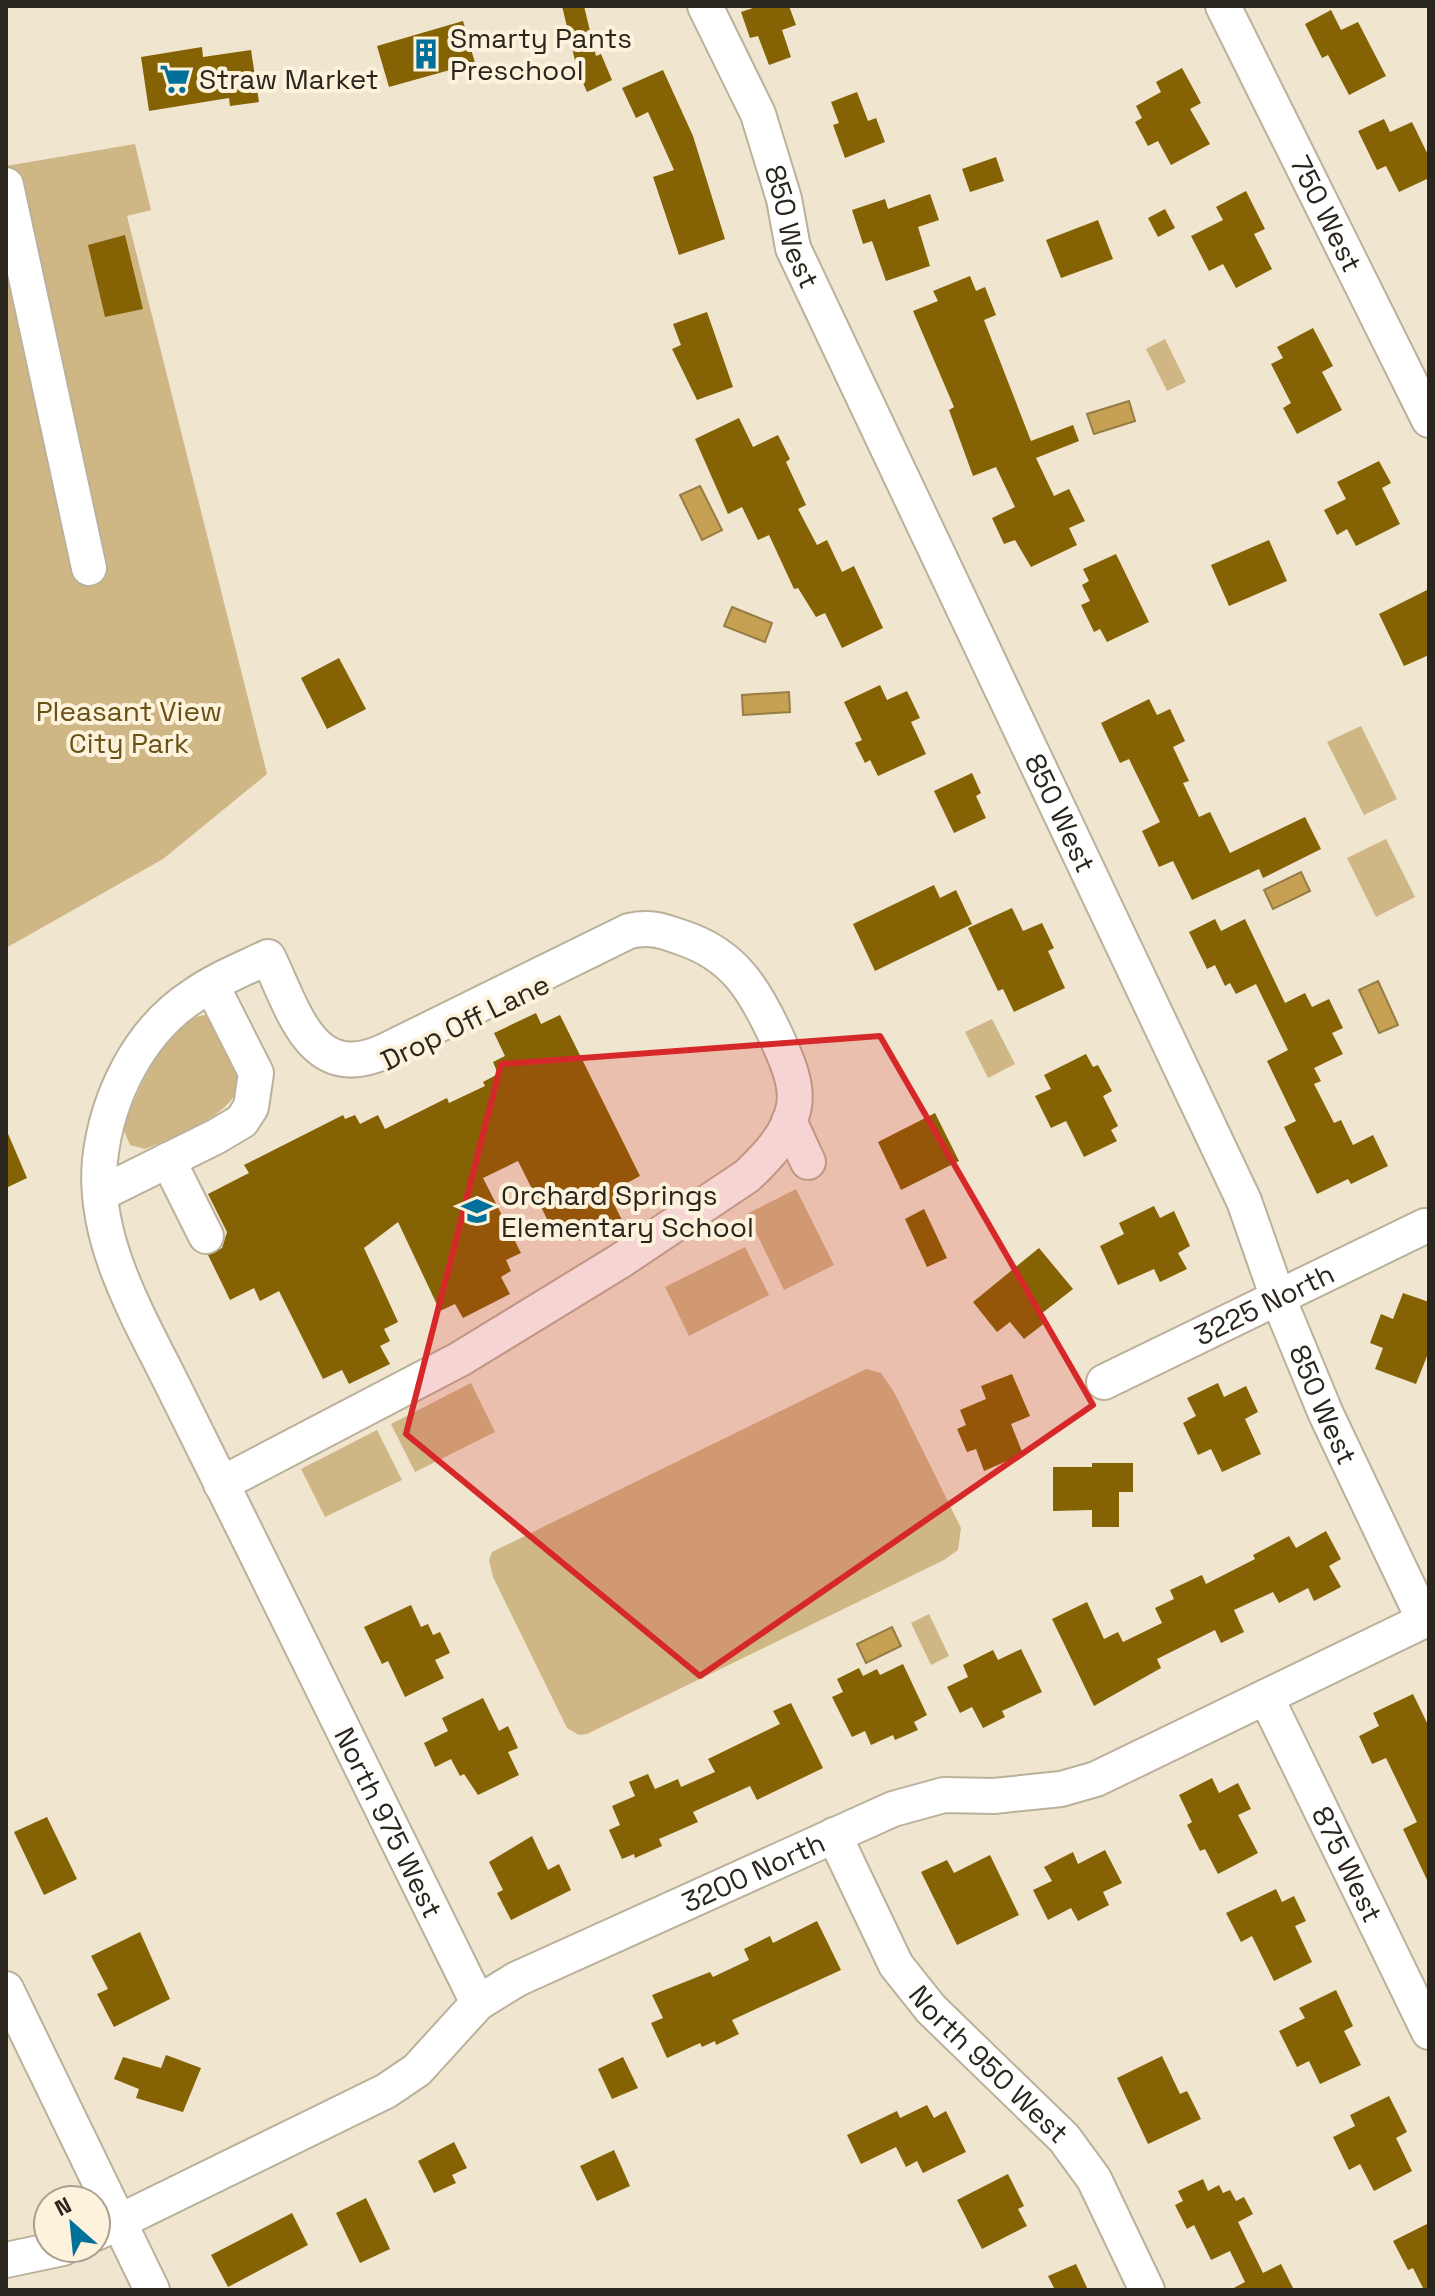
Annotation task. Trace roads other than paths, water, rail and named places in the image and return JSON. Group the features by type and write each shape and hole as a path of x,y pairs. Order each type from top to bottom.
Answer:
{"street":[{"name":"850 West","path":"705,6 758,114 784,199 793,248 1244,1201 1278,1298 1326,1414 1427,1619"},
{"name":"750 West","path":"1223,6 1429,420"},
{"path":"6,185 89,568"},
{"name":"North 975 West","path":"478,2003 221,1484 111,1252 100,1161 110,1114 127,1070 156,1027 193,996 268,957 316,1047 333,1058 369,1058 629,931 659,928 715,951 748,981 790,1072 794,1106 789,1121"},
{"path":"102,1193 242,1121 251,1107 256,1090 256,1073 212,986"},
{"path":"789,1121 808,1162"},
{"path":"221,1484 460,1359 620,1261 747,1176 778,1144 789,1121"},
{"path":"168,1160 206,1236"},
{"name":"3225 North","path":"1104,1382 1425,1226"},
{"name":"3200 North","path":"112,2226 386,2091 417,2070 478,2003 555,1960 893,1809 944,1795 994,1796 1061,1789 1096,1779 1427,1619"},
{"name":"875 West","path":"1266,1697 1429,2032"},
{"name":"North 950 West","path":"834,1835 896,1965 931,2009 1064,2138 1094,2179 1147,2290"},
{"path":"6,1989 89,2184"},
{"path":"112,2234 152,2290"},
{"path":"6,2260 32,2255"}],"place":[{"name":"Smarty Pants Preschool","path":"426,54"},
{"name":"Straw Market","path":"175,79"},
{"name":"Orchard Springs Elementary School","path":"477,1211"}],"park label":[{"name":"Pleasant View City Park","path":"129,727"}]}
